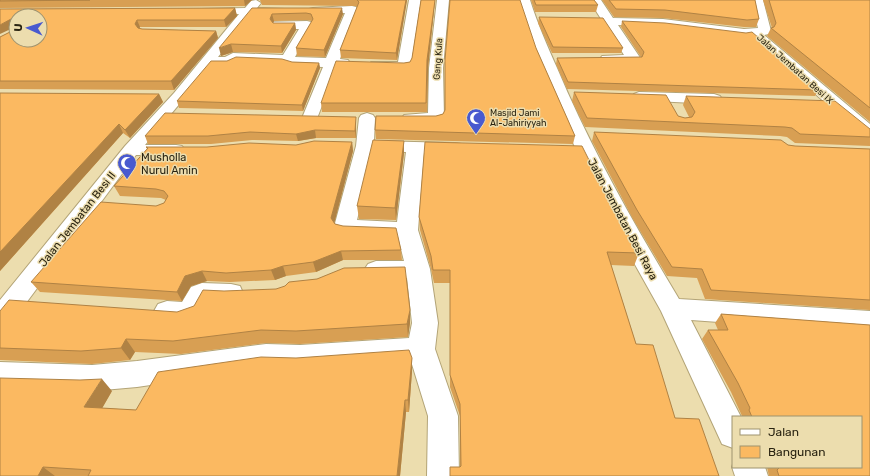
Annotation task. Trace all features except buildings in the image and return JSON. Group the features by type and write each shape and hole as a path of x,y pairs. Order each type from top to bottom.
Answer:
{"street":[{"path":"208,61 229,60 233,57 287,59 293,62 420,67 415,0"},
{"name":"Gang Kula","path":"358,146 375,118 436,118 420,67 443,0"},
{"path":"594,59 634,59 595,0"},
{"name":"Jalan Jembatan Besi IX","path":"754,32 765,31 757,0"},
{"path":"197,12 253,5 301,11 354,5 331,63 302,118 330,118"},
{"name":"Jalan Jembatan Besi II","path":"0,319 168,102 208,61 227,30 253,5"},
{"path":"287,59 307,26 301,11"},
{"name":"Jalan Jembatan Besi Raya","path":"533,12 570,95 583,142 621,220 672,309 732,431"},
{"path":"591,18 663,23 744,33 754,32"},
{"path":"227,30 307,26"},
{"name":"Jalan Jembatan Besi IX","path":"754,32 870,133"},
{"path":"624,96 726,100"},
{"path":"669,98 679,114"},
{"path":"168,102 186,114"},
{"path":"811,102 834,103"},
{"path":"407,230 345,228 358,146 470,148"},
{"path":"416,147 407,230 418,269 425,323 421,349 443,416 443,476"},
{"path":"131,150 196,150"},
{"path":"89,203 110,204"},
{"path":"357,271 418,269"},
{"path":"146,310 188,312 192,309 202,292 251,292"},
{"path":"14,301 43,303"},
{"path":"672,309 870,322"},
{"path":"0,375 92,378 137,374 266,356 300,357 421,349"}],"place":[{"name":"Masjid Jami Al-Jahiriyyah","path":"476,135"},
{"name":"Musholla Nurul Amin","path":"127,180"}]}
